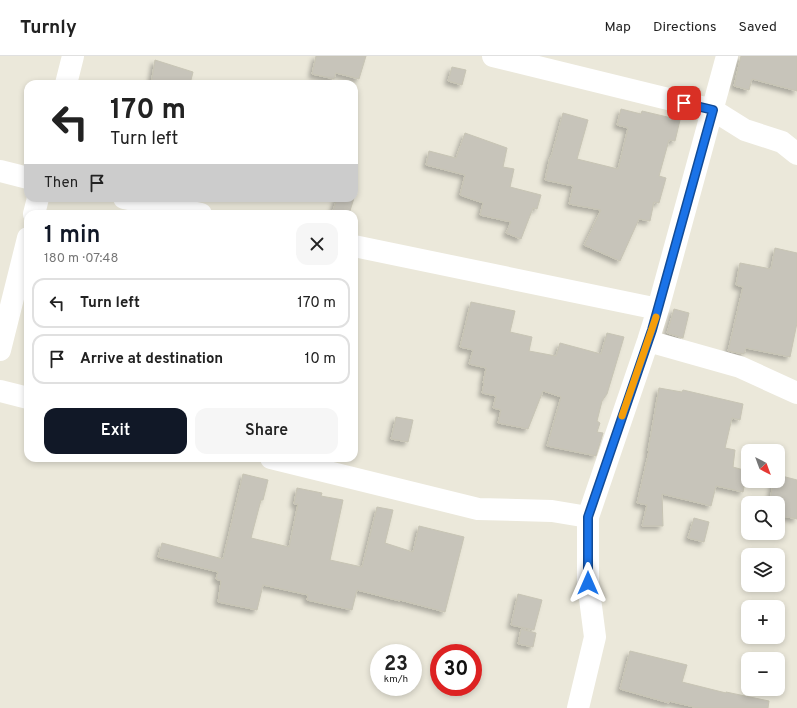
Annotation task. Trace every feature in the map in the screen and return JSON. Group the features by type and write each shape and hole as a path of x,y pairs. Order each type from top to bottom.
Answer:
{"street":[{"path":"67,80 73,56"},
{"path":"493,56 713,110 745,130 782,142 797,154"},
{"path":"578,708 594,637 588,583 588,517 658,309 727,56"},
{"path":"0,171 24,177"},
{"path":"143,202 182,210"},
{"path":"358,247 658,309"},
{"path":"0,350 24,254"},
{"path":"648,341 740,367 797,393"},
{"path":"0,391 24,397"},
{"path":"287,462 478,509 552,511 588,517"}],"building":[{"path":"316,56 366,56 359,79 336,73 334,79 312,74"},
{"path":"741,56 797,56 797,91 752,79 749,90 734,86"},
{"path":"155,60 193,72 191,80 152,80"},
{"path":"452,67 466,70 462,85 448,81"},
{"path":"621,109 641,114 642,111 680,120 675,141 669,140 659,176 666,178 659,203 654,202 650,221 639,219 620,261 584,245 601,210 569,204 573,186 545,180 563,113 588,120 577,159 618,169 628,128 617,125"},
{"path":"465,133 507,148 503,167 514,169 510,187 541,195 537,209 533,208 521,239 506,233 511,222 480,215 483,203 460,195 465,175 426,165 429,151 456,158"},
{"path":"336,202 353,202 350,210 333,210"},
{"path":"775,248 797,253 797,323 790,357 746,348 744,354 728,351 743,287 736,285 740,263 771,269"},
{"path":"471,302 515,311 510,332 532,337 529,351 556,356 560,343 601,354 607,333 624,337 607,394 602,401 597,421 600,423 597,432 603,433 596,456 547,446 561,397 543,391 528,429 498,423 501,410 493,408 496,396 482,393 486,368 469,364 473,350 460,347"},
{"path":"674,309 689,313 683,338 667,333"},
{"path":"659,388 682,392 683,390 743,404 740,420 732,418 725,448 735,450 733,467 741,469 741,488 744,488 743,492 716,486 711,506 662,494 663,526 642,526 647,505 637,503"},
{"path":"396,417 413,420 408,442 391,439"},
{"path":"243,474 268,480 251,538 289,547 298,504 294,504 297,488 322,493 321,496 343,500 330,560 362,567 377,507 393,510 385,543 413,552 419,526 464,537 445,612 357,590 352,610 307,600 308,595 263,585 257,610 218,602 221,581 216,579 218,572 158,557 162,543 223,559"},
{"path":"785,477 797,480 797,519 785,516 785,496 771,496 772,488 785,488"},
{"path":"694,518 709,522 704,542 688,538"},
{"path":"518,594 542,600 534,630 511,625"},
{"path":"521,629 536,633 533,647 518,644"},
{"path":"630,651 687,665 682,682 726,693 769,701 768,708 698,708 669,701 669,703 620,689"}],"slow traffic":[{"path":"622,416 656,317"}],"route":[{"path":"588,583 588,517 652,330 713,110 684,103"}]}
